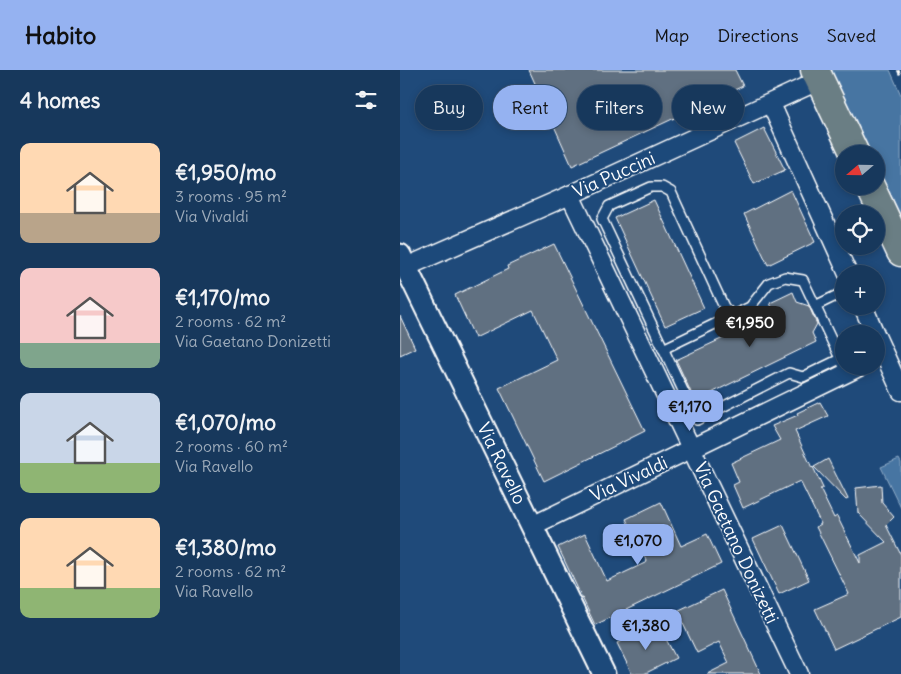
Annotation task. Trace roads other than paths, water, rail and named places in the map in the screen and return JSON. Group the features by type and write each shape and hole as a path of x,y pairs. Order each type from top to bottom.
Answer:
{"main road":[{"path":"818,75 851,145"},
{"path":"874,195 901,252"}],"street":[{"name":"Via Puccini","path":"403,261 570,195 771,104 818,75"},
{"path":"771,104 844,265"},
{"name":"Via Gaetano Donizetti","path":"570,195 799,674"},
{"name":"Via Ravello","path":"403,261 604,674"},
{"path":"885,365 901,391"},
{"name":"Via Vivaldi","path":"532,526 692,449 835,373"}],"lane":[{"path":"733,316 724,307 671,192 662,187 651,187 609,206 602,218 697,420 789,373 803,377 835,369"},
{"path":"663,349 750,307 769,283 785,277 803,280 835,341"},
{"path":"815,306 835,296"}],"water":[{"path":"831,70 890,70 901,95 901,216 885,183 885,145 867,145"},
{"path":"899,459 901,463 901,508 881,467"}]}
